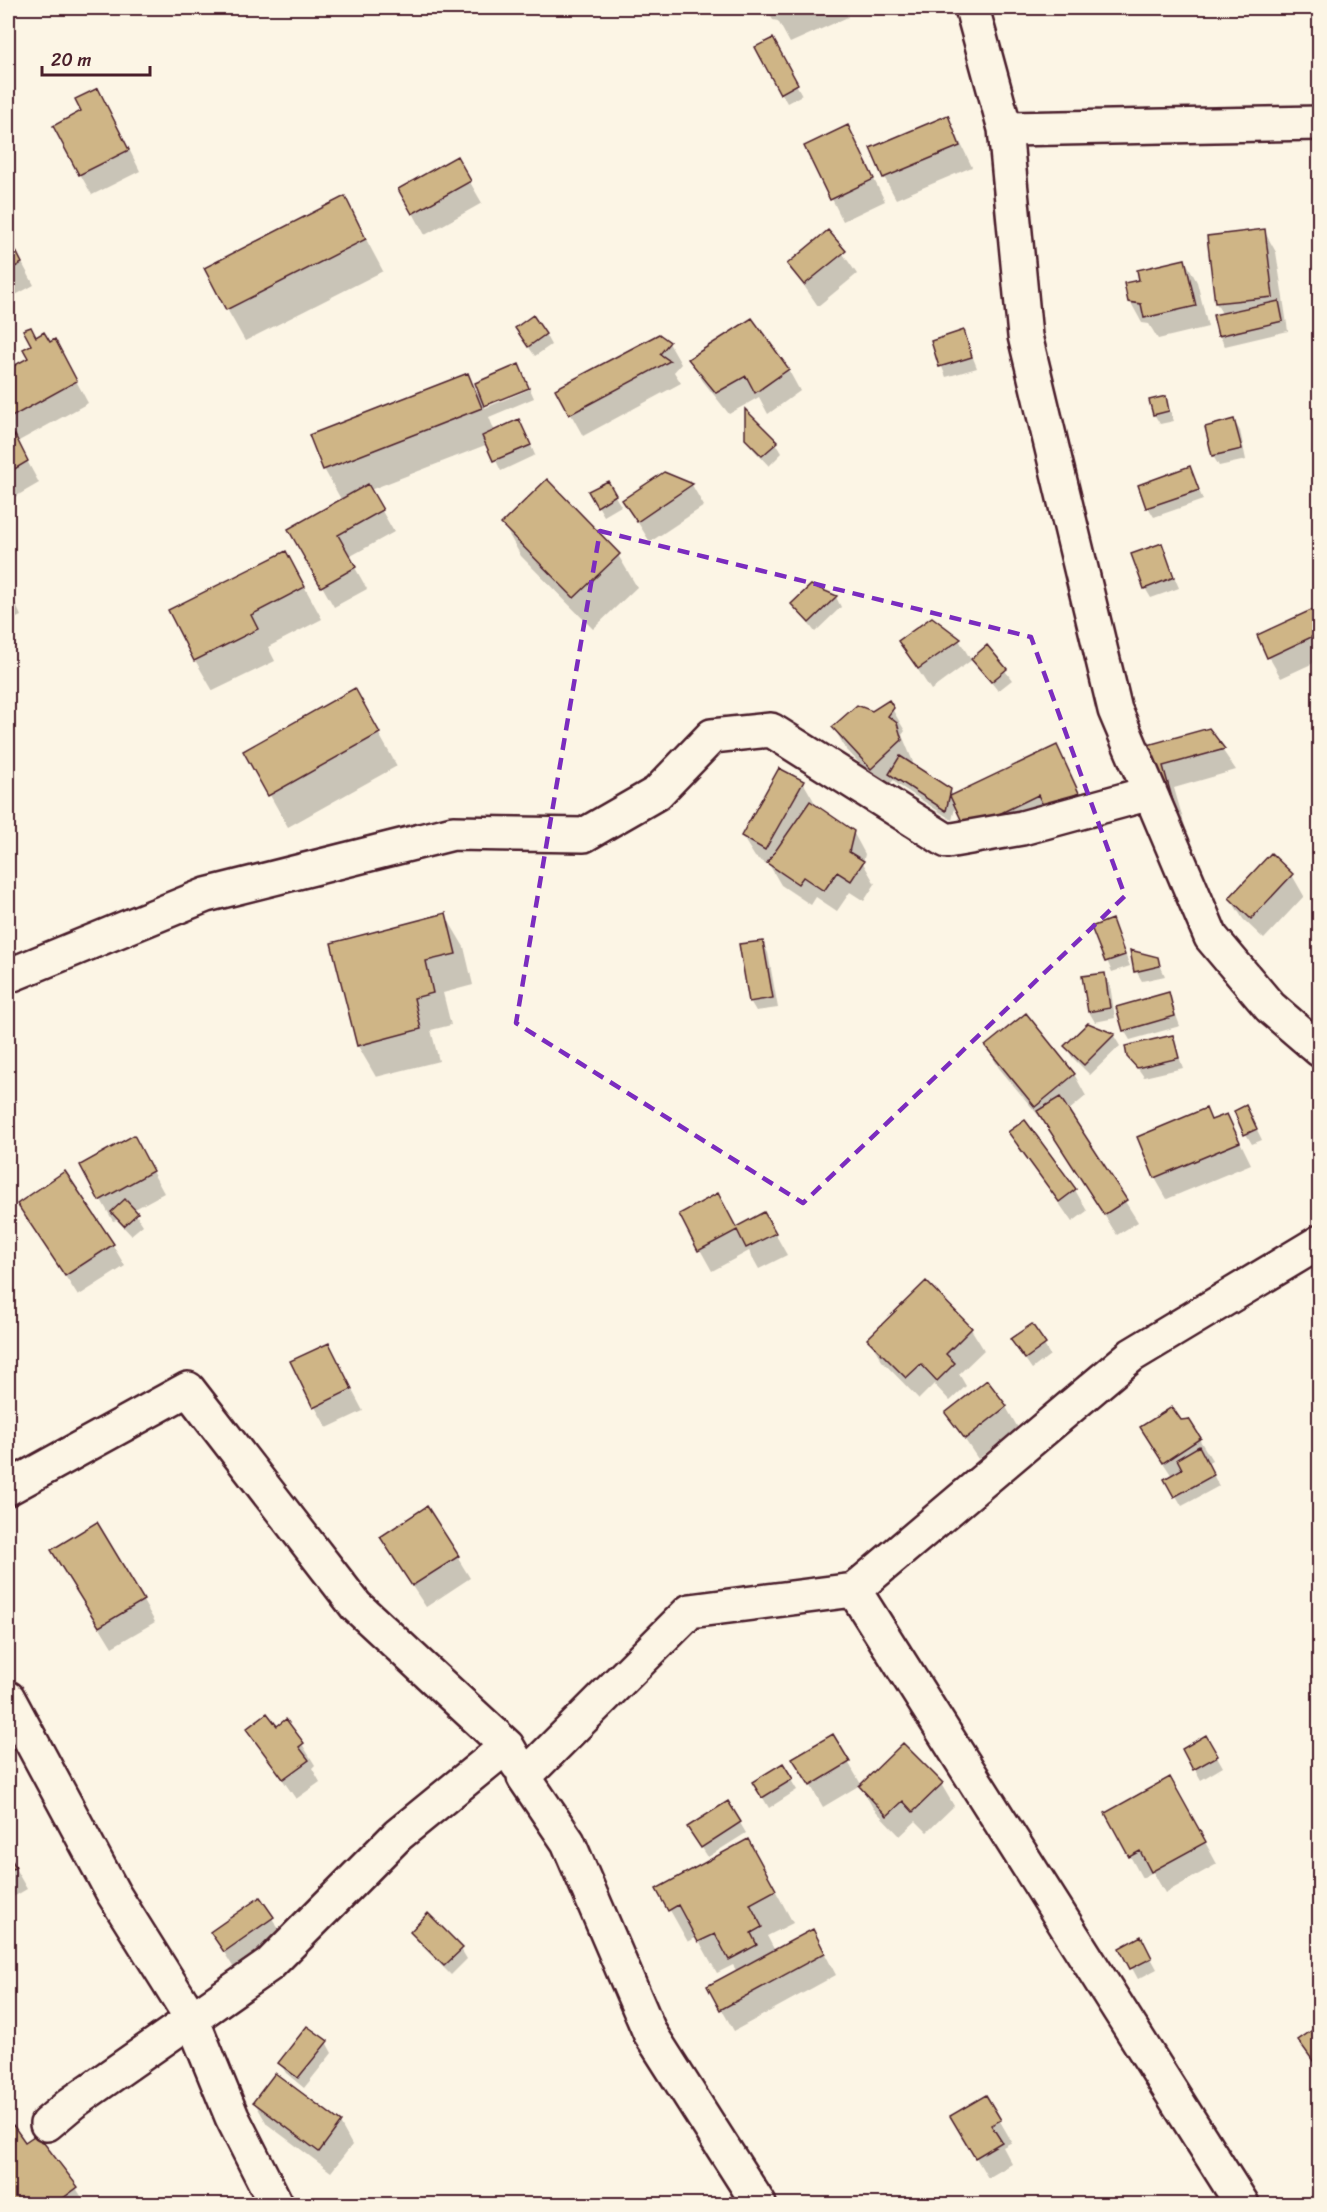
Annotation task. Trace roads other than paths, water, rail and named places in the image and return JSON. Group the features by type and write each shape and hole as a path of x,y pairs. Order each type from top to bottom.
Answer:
{"street":[{"path":"972,8 1005,129 1025,336 1115,710 1211,937 1270,1007 1320,1050"},
{"path":"1005,129 1320,123"},
{"path":"8,975 206,895 453,833 584,834 657,793 712,736 771,729 947,841 1022,828 1150,793"},
{"path":"524,1777 690,1611 854,1590 1132,1355 1320,1242"},
{"path":"8,1488 189,1389 356,1606 507,1746 524,1777 568,1842 650,2033 759,2205"},
{"path":"854,1590 1242,2205"},
{"path":"8,1698 113,1893 192,2019 232,2117 276,2205"},
{"path":"47,2124 269,1965 398,1835 507,1746"}]}
